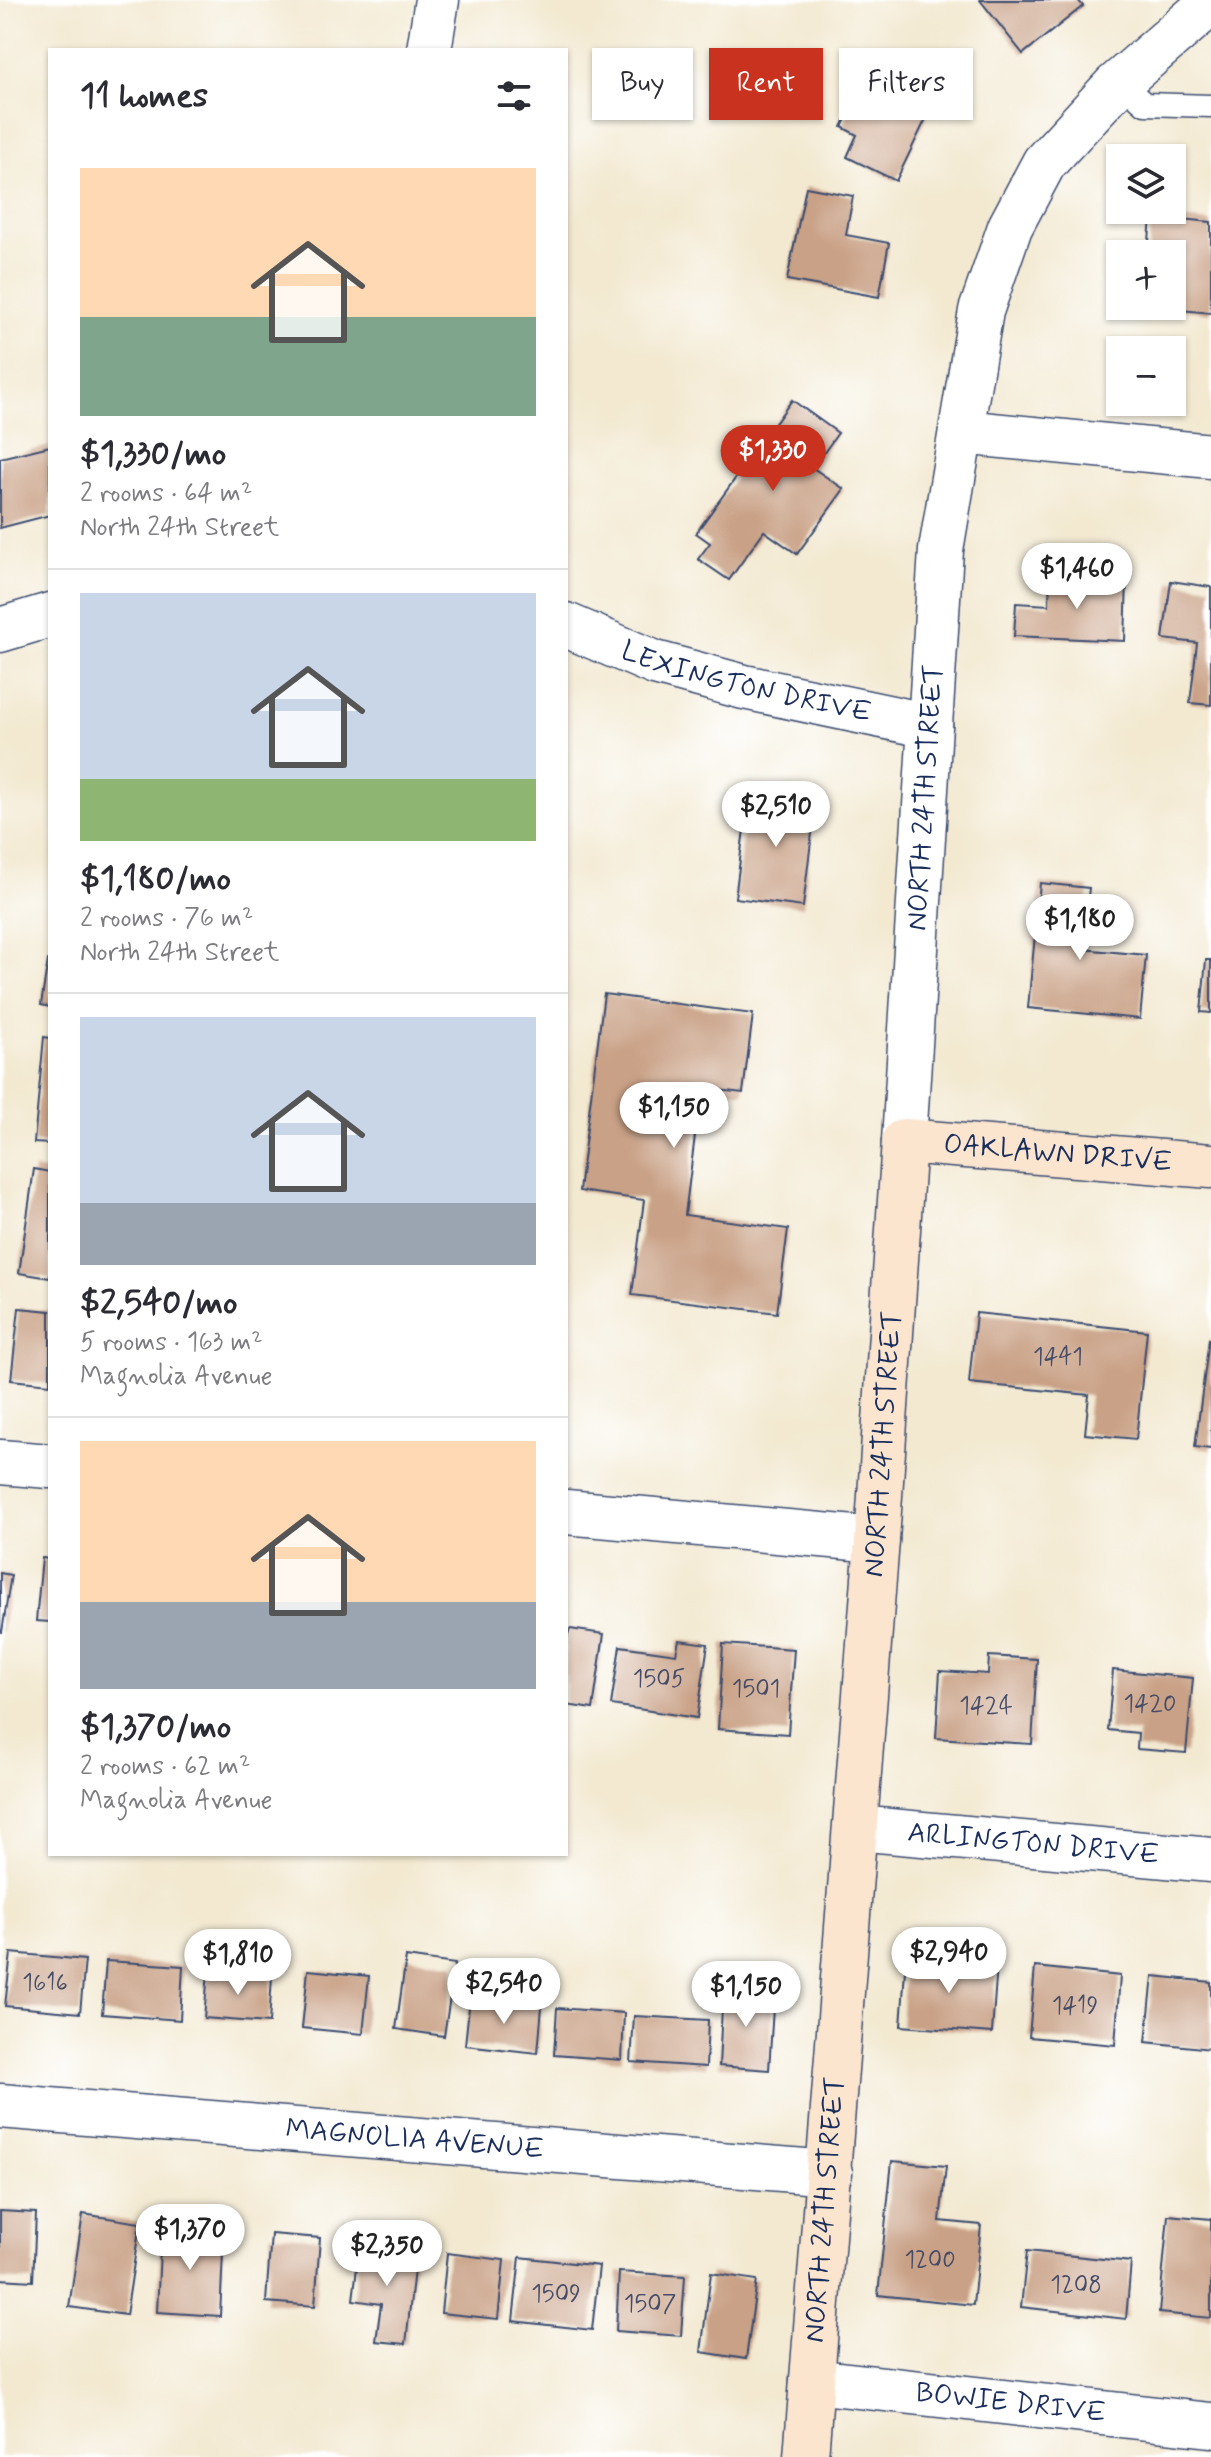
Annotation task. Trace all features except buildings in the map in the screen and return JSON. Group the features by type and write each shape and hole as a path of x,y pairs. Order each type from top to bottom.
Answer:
{"street":[{"path":"429,48 437,0"},
{"name":"NORTH 24TH STREET","path":"806,2457 877,1540 941,550 981,311 1010,227 1044,163 1120,82 1211,3"},
{"path":"961,432 1211,456"},
{"path":"0,630 48,616"},
{"name":"LEXINGTON DRIVE","path":"568,626 655,663 744,687 930,726"},
{"name":"OAKLAWN DRIVE","path":"904,1141 1211,1166"},
{"path":"0,1462 48,1466"},
{"path":"568,1512 877,1540"},
{"name":"ARLINGTON DRIVE","path":"856,1828 1211,1860"},
{"name":"MAGNOLIA AVENUE","path":"0,2106 830,2173"},
{"name":"BOWIE DRIVE","path":"812,2381 1211,2425"}],"lane":[{"path":"1120,82 1145,104 1211,106"}]}
